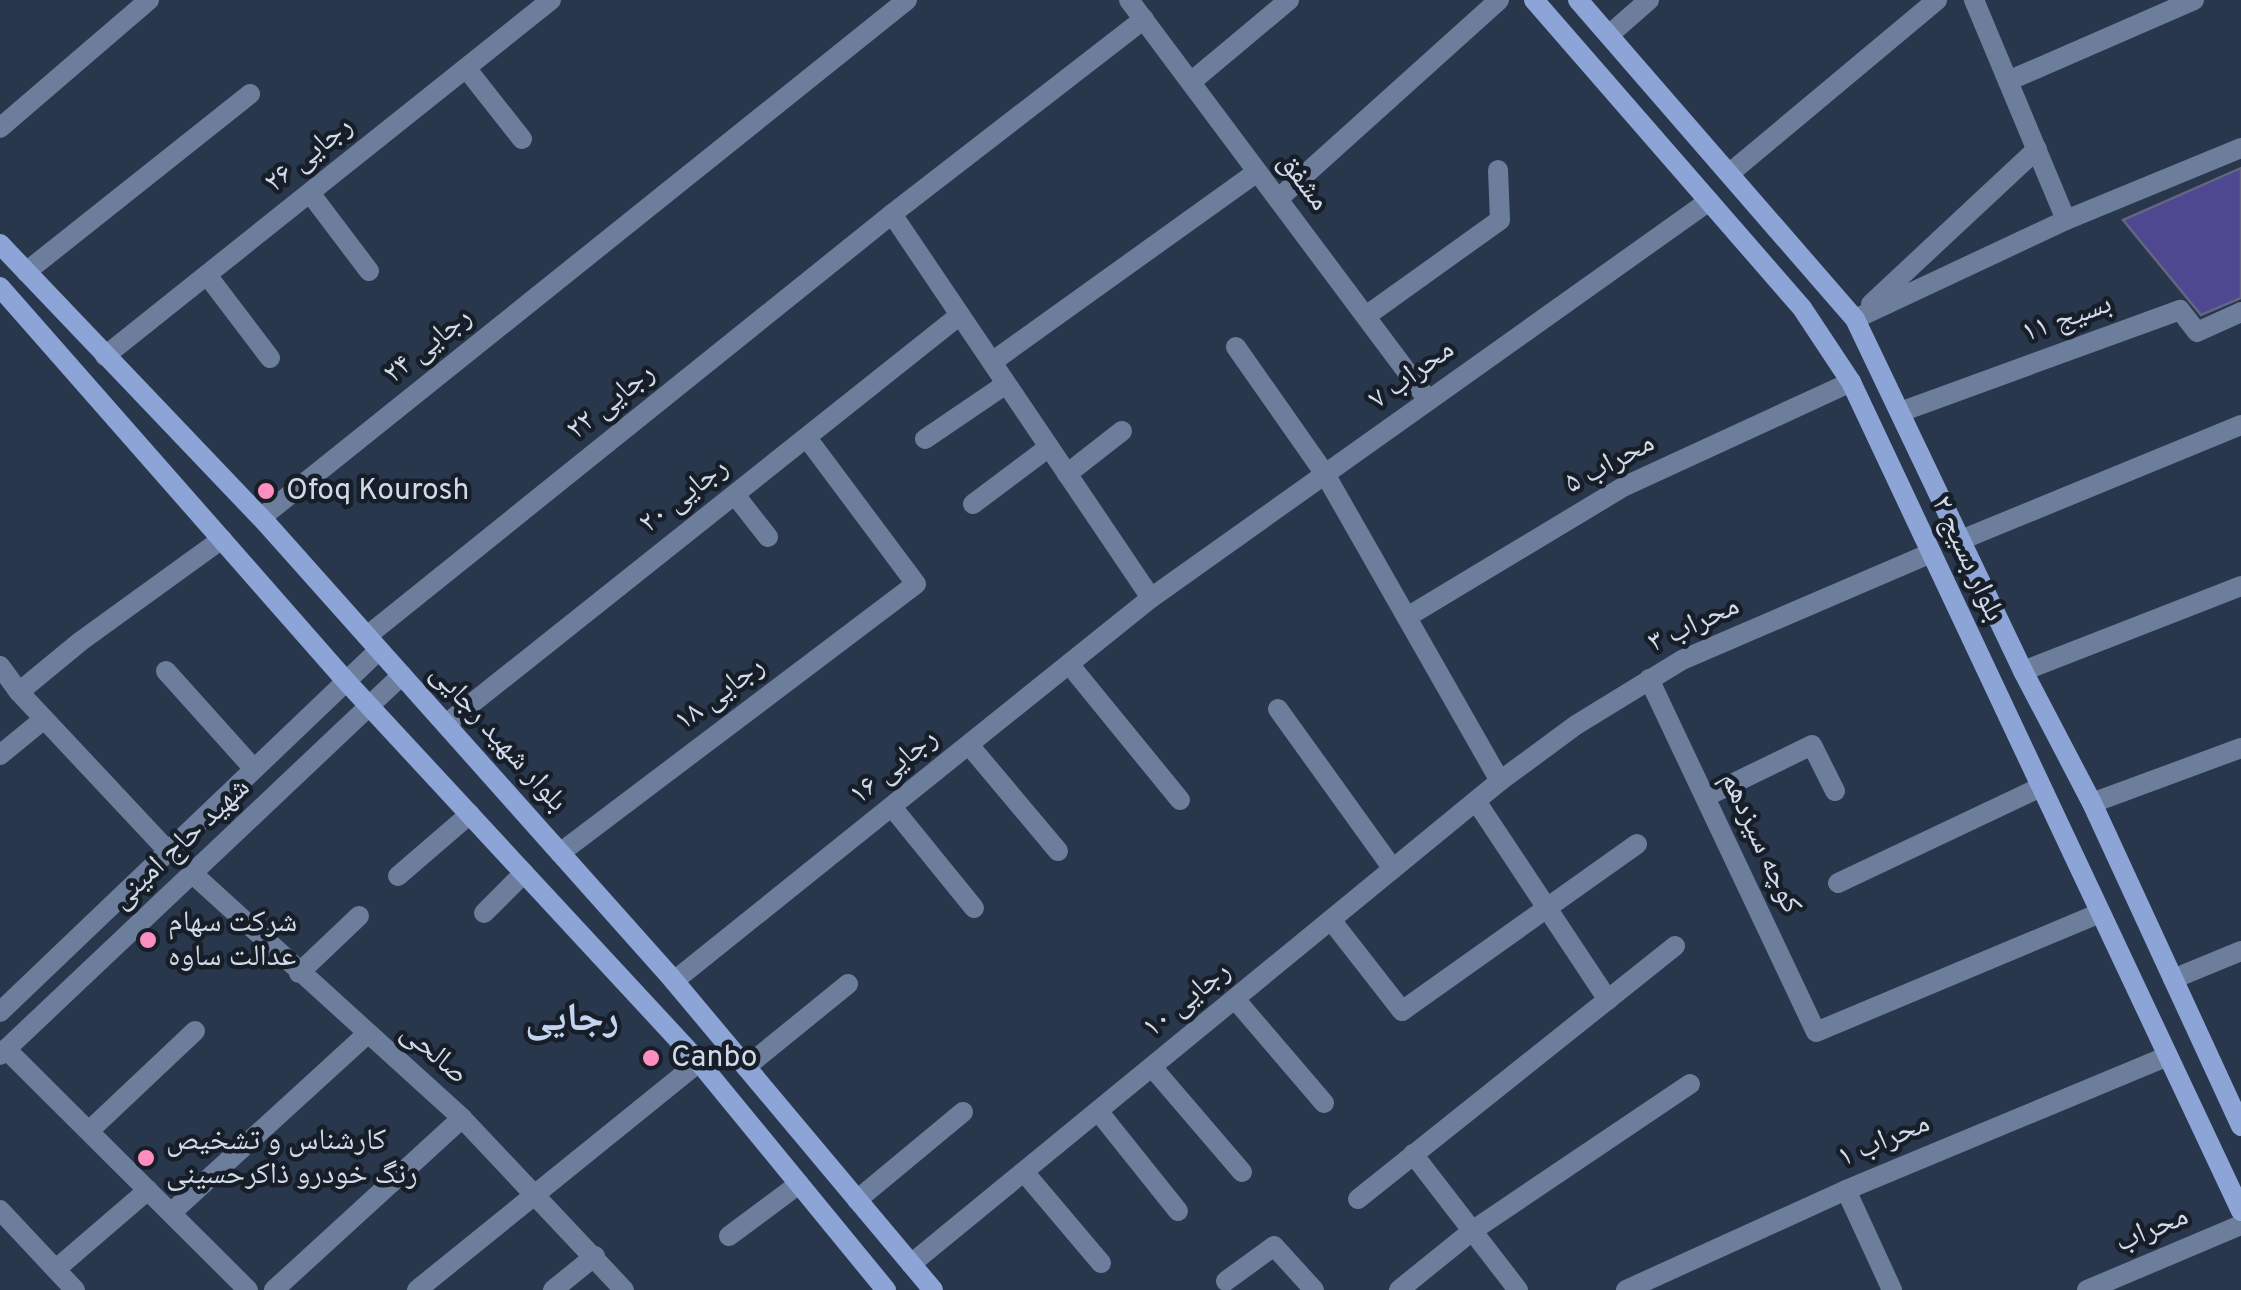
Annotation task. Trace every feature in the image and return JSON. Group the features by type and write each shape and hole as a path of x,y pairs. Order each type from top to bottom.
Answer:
{"main road":[{"name":"بلوار بسیج ۲","path":"1534,0 1825,339 1851,382 2241,1211"},
{"name":"بلوار بسیج ۲","path":"1578,0 1855,318 2023,671 2092,803 2241,1126"},
{"name":"بلوار شهید رجایی","path":"0,244 262,517 674,982 933,1290"},
{"path":"0,286 346,681 699,1062 886,1290"},
{"path":"1825,339 1855,318"}],"street":[{"path":"0,128 150,0"},
{"name":"رجایی ۲۶","path":"105,356 551,0"},
{"name":"رجایی ۲۴","path":"262,517 907,0"},
{"name":"مشفق","path":"1129,0 1428,400"},
{"path":"1191,82 1290,0"},
{"path":"1278,199 1499,0"},
{"path":"1610,35 1649,0"},
{"path":"1730,173 1937,0"},
{"path":"1974,0 2066,220"},
{"path":"2008,81 2194,0"},
{"name":"رجایی ۲۲","path":"373,643 892,214 1144,20"},
{"path":"466,68 522,139"},
{"path":"26,272 250,94"},
{"path":"1855,318 2066,220 2241,148"},
{"path":"1855,318 2037,150"},
{"path":"1366,316 1500,220 1498,170"},
{"path":"992,362 1257,172"},
{"path":"310,192 369,270"},
{"name":"محراب ۷","path":"1151,598 1709,201"},
{"path":"892,214 1151,598"},
{"path":"207,275 270,358"},
{"name":"۱۱ بسیج","path":"1903,412 2180,310 2197,332 2241,312"},
{"name":"رجایی ۲۰","path":"446,724 960,316"},
{"path":"1236,348 1325,474 1500,781"},
{"name":"محراب ۵","path":"1407,617 1623,488 1851,382"},
{"path":"925,439 1006,384"},
{"path":"1962,540 2241,425"},
{"path":"1068,474 1122,431"},
{"name":"رجایی ۱۸","path":"560,853 916,584 806,438"},
{"path":"973,504 1049,447"},
{"path":"735,495 768,537"},
{"path":"19,692 81,641 222,539"},
{"name":"محراب ۳","path":"1500,781 1576,725 1682,660 1931,553"},
{"path":"2023,671 2241,586"},
{"name":"رجایی ۱۶","path":"674,982 1151,598"},
{"name":"شهید حاج امینی","path":"0,1012 305,722 346,681 373,643"},
{"path":"1069,664 1180,800"},
{"path":"0,666 19,692 168,851"},
{"path":"166,671 254,769"},
{"name":"شهید حاج امینی","path":"3,1052 402,675"},
{"name":"کوچه سیزدهم","path":"1649,679 1816,1032 2100,912"},
{"path":"1278,709 1393,869"},
{"path":"0,755 44,719"},
{"path":"305,722 324,726 327,746"},
{"path":"969,744 1058,851"},
{"path":"1705,796 1812,745 1835,791"},
{"path":"2092,803 2241,748"},
{"name":"رجایی ۱۰","path":"911,1264 1500,781"},
{"path":"1838,882 2041,787"},
{"path":"1476,801 1608,1000"},
{"path":"892,807 974,908"},
{"path":"398,876 470,814"},
{"path":"1332,920 1402,1011 1637,844"},
{"path":"484,913 524,873"},
{"name":"صالحی","path":"192,874 462,1118 624,1290"},
{"path":"298,973 358,916"},
{"path":"1358,1198 1675,946"},
{"path":"2173,979 2241,951"},
{"path":"746,1067 848,984"},
{"path":"1235,999 1324,1103"},
{"path":"88,1131 195,1031"},
{"path":"171,1213 367,1034"},
{"path":"3,1052 248,1290"},
{"name":"محراب ۱","path":"1626,1290 1846,1190 2168,1056"},
{"path":"421,1287 699,1062"},
{"path":"1152,1067 1242,1172"},
{"path":"1398,1290 1472,1231 1690,1084"},
{"path":"1098,1111 1178,1211"},
{"path":"857,1200 963,1112"},
{"path":"274,1290 462,1118"},
{"path":"1413,1154 1518,1290"},
{"path":"1024,1172 1100,1263"},
{"path":"730,1236 800,1184"},
{"path":"56,1269 148,1190"},
{"path":"1846,1190 1892,1290"},
{"path":"0,1210 76,1290"},
{"name":"محراب","path":"2087,1290 2241,1225"},
{"path":"1226,1281 1274,1246 1314,1290"},
{"path":"553,1290 595,1256"}],"building":[{"path":"2241,168 2241,298 2201,315 2123,220"}],"place":[{"name":"Ofoq Kourosh","path":"266,491"},
{"name":"شرکت سهام عدالت ساوه","path":"148,940"},
{"name":"Canbo","path":"651,1058"},
{"name":"کارشناس و تشخیص رنگ خودرو ذاکرحسینی","path":"146,1158"}],"district":[{"name":"رجایی","path":"572,1020"}]}
